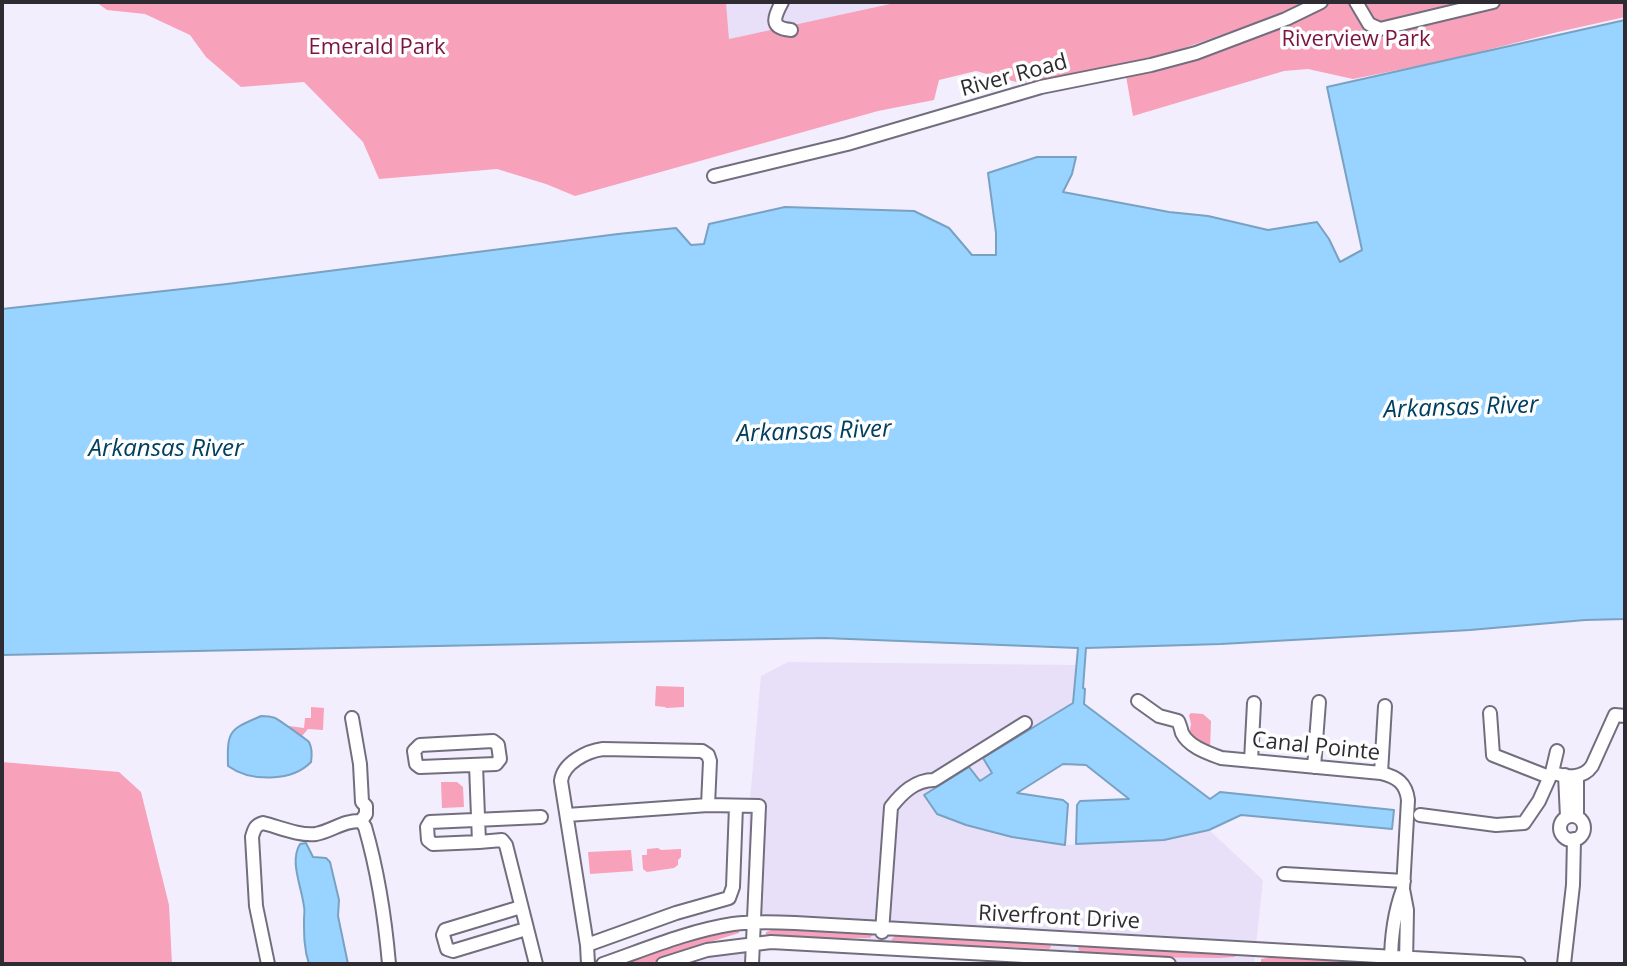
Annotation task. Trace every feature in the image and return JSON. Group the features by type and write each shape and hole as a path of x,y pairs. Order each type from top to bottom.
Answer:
{"street":[{"path":"782,2 775,24 791,30"},
{"name":"River Road","path":"714,176 847,144 1041,87 1196,53 1286,19 1321,2"},
{"path":"1356,2 1369,24 1380,29 1493,2"},
{"name":"Canal Pointe","path":"1138,701 1159,716 1178,721 1185,737 1198,748 1221,758 1381,773 1399,779 1407,791 1403,885 1407,910 1406,960"},
{"path":"1314,767 1319,702"},
{"path":"1251,761 1254,703"},
{"path":"1381,773 1385,706"},
{"path":"1490,713 1493,755 1561,775 1584,774 1589,770 1615,715 1625,716"},
{"path":"352,718 360,764 362,802 350,807 349,816 365,827 378,871 389,964"},
{"path":"882,948 891,807 901,794 920,782 934,780 1025,723"},
{"path":"1611,724 1625,730"},
{"path":"493,741 498,745 500,759 496,764 476,765 420,767 416,764 414,751 420,745 493,741"},
{"path":"588,964 561,781 565,768 592,750 702,751 710,761 708,805"},
{"path":"1557,751 1572,816 1561,824 1561,832 1567,838 1574,839 1575,866 1564,964"},
{"path":"476,765 479,842"},
{"path":"1420,815 1496,825 1521,824 1561,775"},
{"path":"567,815 708,805 759,806 752,964"},
{"path":"587,945 676,913 729,898 733,887 736,806"},
{"path":"536,964 506,845 502,840 433,844 428,840 427,827 430,822 541,817"},
{"path":"268,964 256,906 254,829 263,823 317,834 356,821"},
{"path":"1284,874 1403,885"},
{"name":"Canal Pointe","path":"1391,960 1396,911 1403,885"},
{"path":"521,907 445,930 443,935 447,949 453,951 526,929"},
{"name":"Riverfront Drive","path":"603,964 673,938 753,922 1248,949 1391,960 1519,964"},
{"name":"Riverfront Drive","path":"663,964 695,953 771,942 1169,964"},
{"path":"1247,964 1248,949"}],"shaded area":[{"path":"726,2 899,2 729,39"},
{"path":"788,662 1077,665 1073,703 983,758 992,773 980,782 925,795 937,814 966,825 1012,837 1065,845 1164,840 1209,830 1263,880 1254,964 1020,964 1020,961 771,946 767,915 747,909 749,811 761,676"},
{"path":"745,952 744,964 682,964 703,955"}],"green space":[{"name":"Emerald Park","path":"96,2 726,2 729,39 899,2 1303,2 1275,16 1136,65 1020,83 976,71 939,80 934,100 878,111 575,196 497,169 379,179 363,142 304,82 241,87 206,57 190,35 145,14 107,10"},
{"name":"Riverview Park","path":"1330,2 1625,2 1625,17 1448,60 1353,79 1308,69 1284,71 1133,116 1126,76 1294,19"},
{"path":"656,686 684,687 684,707 655,706"},
{"path":"311,707 324,708 323,730 308,729 302,736 289,729 289,726 304,728 305,718 311,718"},
{"path":"1191,713 1203,714 1211,721 1210,750 1189,735"},
{"path":"2,762 119,772 141,792 169,905 172,964 2,964"},
{"path":"441,782 457,782 463,787 464,807 442,808"},
{"path":"647,849 681,849 678,865 647,872 643,869 642,855 647,855"},
{"path":"631,850 633,871 590,874 588,852"},
{"path":"732,929 739,933 649,964 613,964 668,943"},
{"path":"776,929 870,931 873,934 870,938 779,938 766,935 766,932"},
{"path":"896,935 1045,941 1051,947 898,944 891,940"},
{"path":"1079,946 1166,947 1236,954 1235,957 1219,958 1128,957 1086,954 1080,952"},
{"path":"1261,959 1380,959 1386,964 1261,962"}],"water":[{"name":"Arkansas River","path":"1625,20 1625,619 1221,644 1086,648 1084,704 1210,799 1220,792 1394,810 1392,829 1241,815 1209,830 1164,840 1076,844 1077,805 1080,801 1129,799 1086,765 1063,764 1017,793 1063,800 1068,804 1065,845 1012,837 937,814 924,795 969,767 980,781 992,773 983,758 1073,703 1078,648 824,638 2,655 2,309 676,228 691,245 704,244 709,224 785,207 914,211 949,228 972,255 996,255 988,173 1037,157 1076,157 1063,192 1169,212 1208,216 1268,230 1317,222 1340,262 1362,250 1327,87"},
{"path":"261,716 275,718 309,742 311,762 293,773 271,778 248,775 228,766 228,745 232,733"},
{"path":"306,843 313,857 326,858 330,862 348,964 309,964 296,859 300,844"}]}
